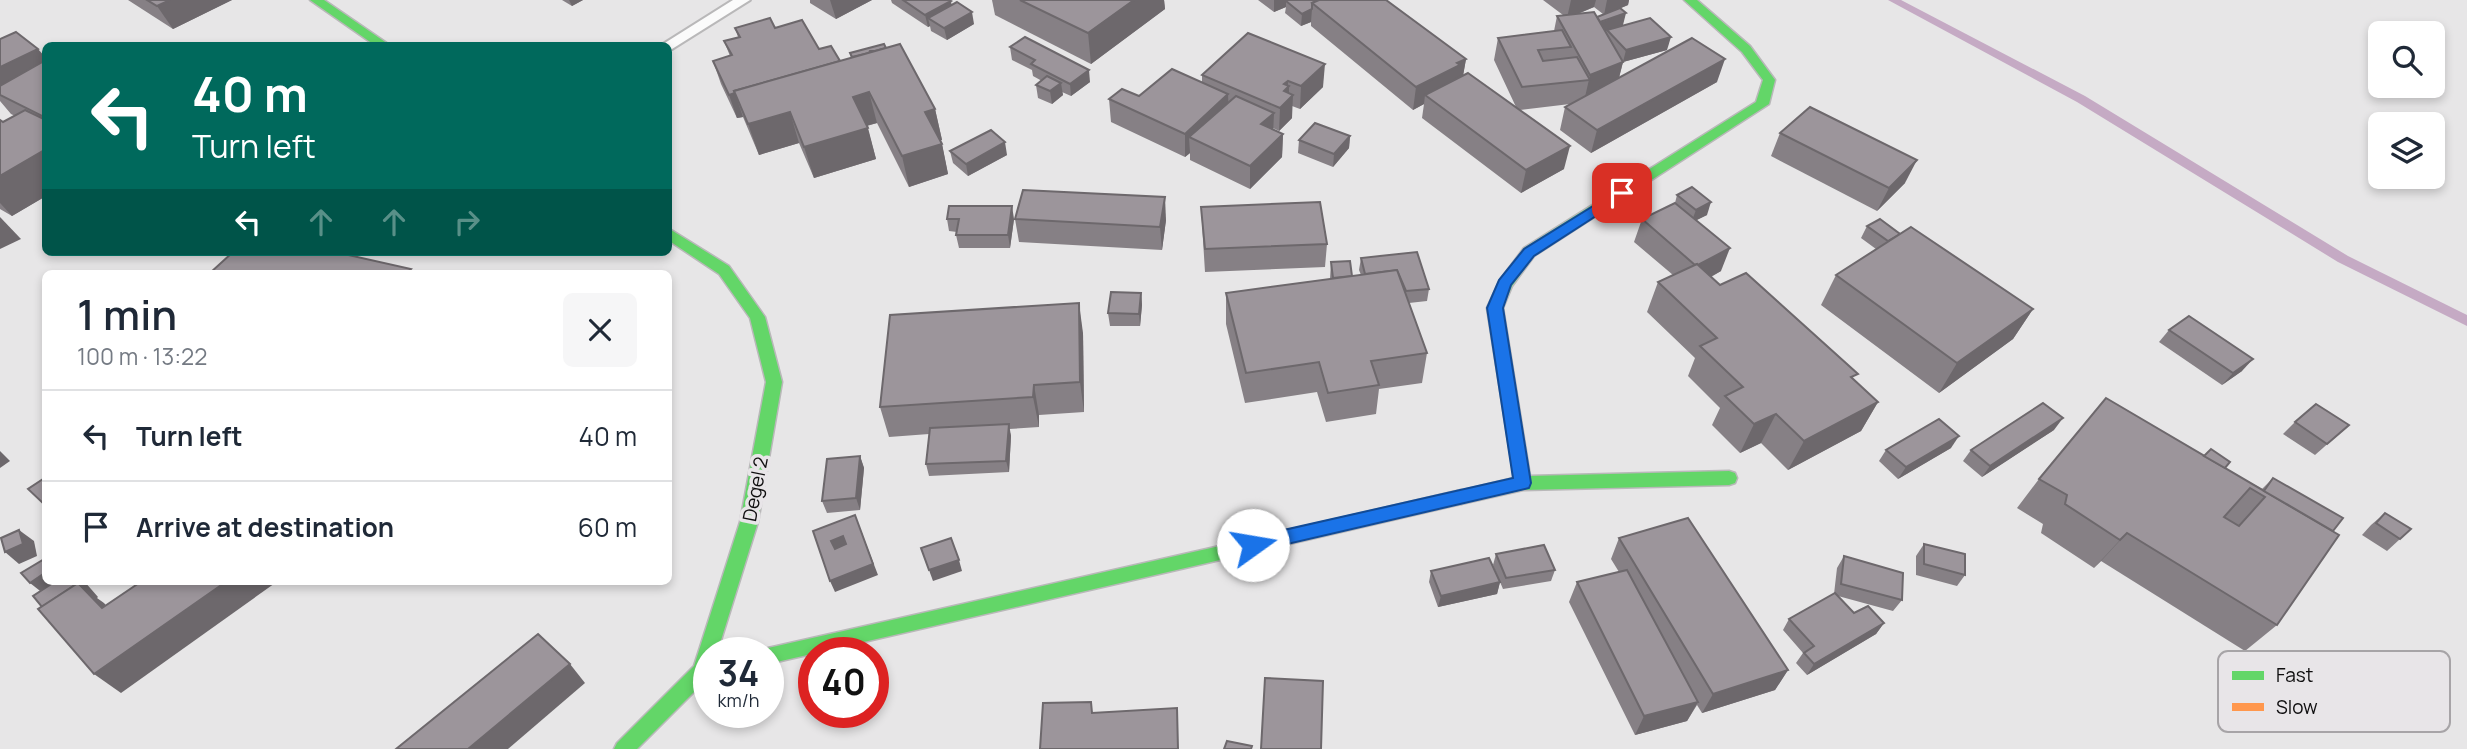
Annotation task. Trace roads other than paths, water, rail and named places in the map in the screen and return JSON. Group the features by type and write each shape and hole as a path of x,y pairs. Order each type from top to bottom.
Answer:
{"street":[{"path":"316,0 379,42"},
{"path":"1523,483 1495,308 1505,284 1529,252 1762,104 1769,80 1746,49 1690,0"},
{"name":"Degel 2","path":"624,749 702,671 749,522 774,382 757,317 724,270 672,236"},
{"path":"784,652 1523,483 1729,478"}],"lane":[{"path":"672,43 743,0"}],"waterway":[{"path":"1893,0 2081,99 2343,259 2467,321"}]}
